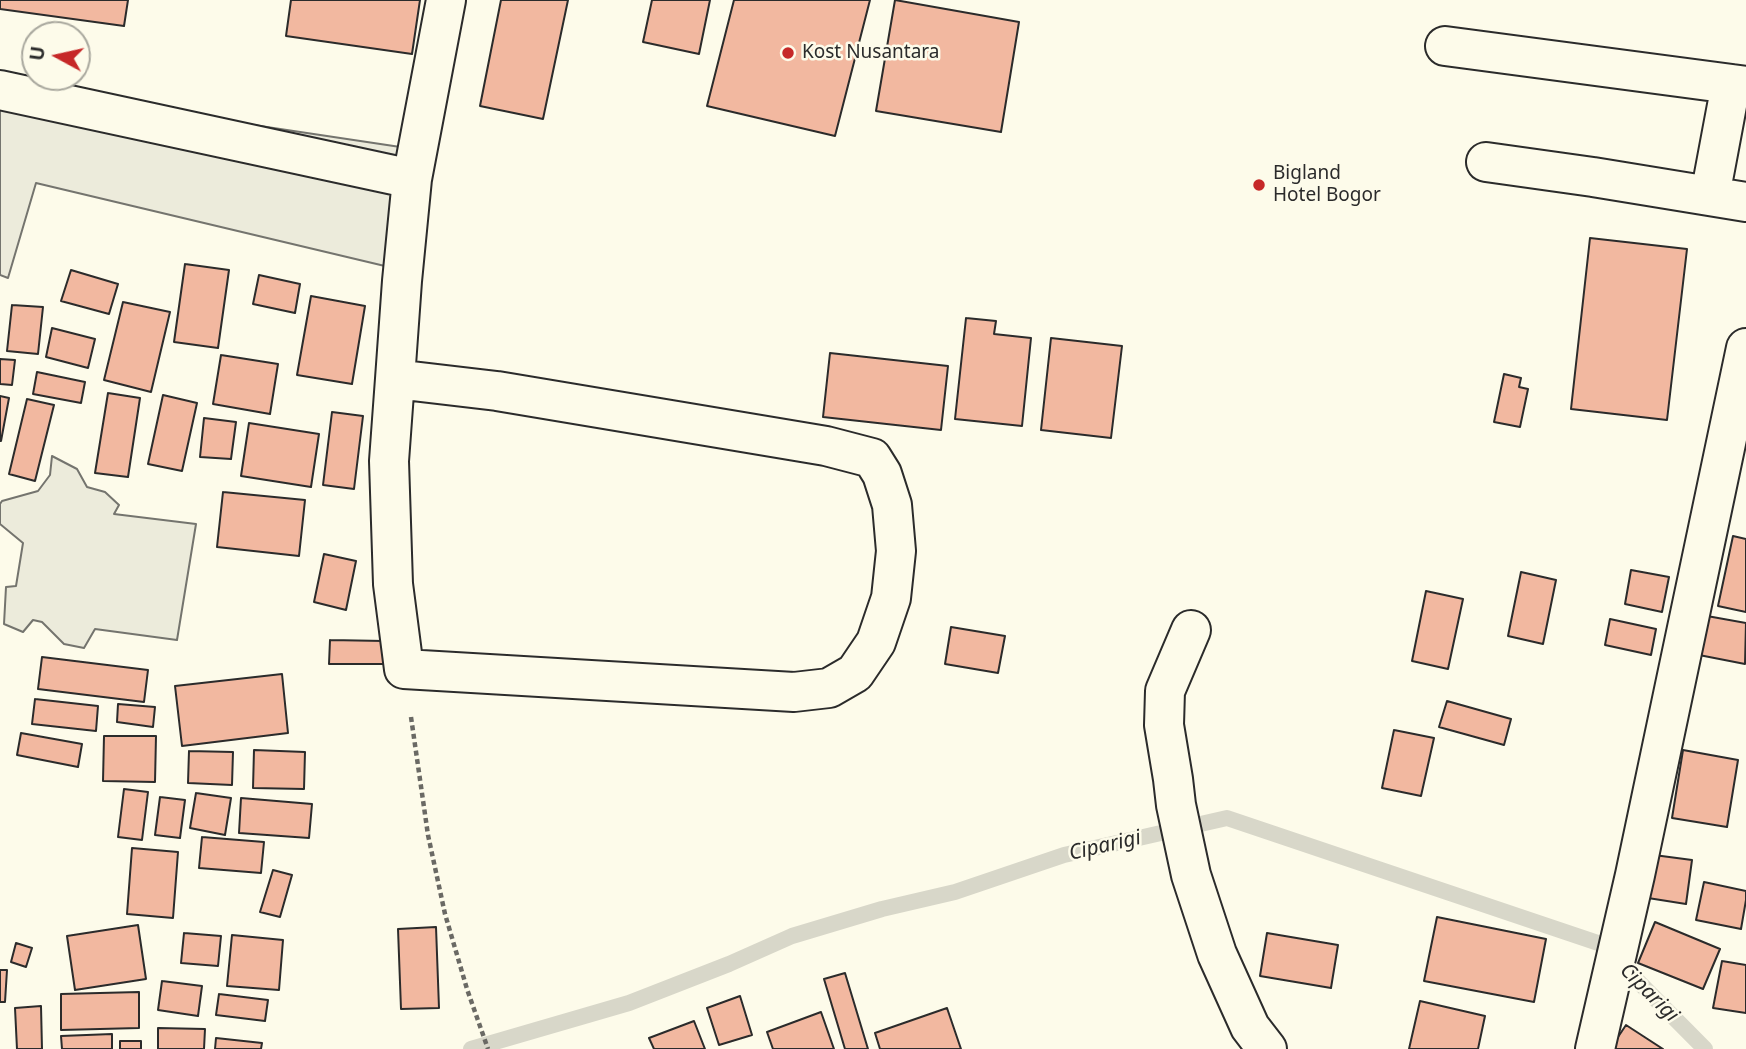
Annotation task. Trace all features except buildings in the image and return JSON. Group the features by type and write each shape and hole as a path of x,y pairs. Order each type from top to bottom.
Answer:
{"street":[{"path":"395,379 497,391 826,446 872,458 882,474 892,505 896,551 891,598 876,642 855,673 829,688 794,692 404,669 393,584 389,461 401,281 412,179 446,0"},
{"path":"1446,46 1738,85 1728,199 1486,162"},
{"path":"0,90 412,179"},
{"path":"1595,1049 1737,424 1746,348"},
{"path":"1191,630 1165,691 1164,725 1176,805 1191,875 1217,954 1250,1027 1267,1049"}],"path":[{"path":"404,669 428,835 445,914 488,1049"}],"shaded area":[{"path":"0,87 407,148 389,267 36,183 8,278 0,275"},
{"path":"52,456 77,469 87,487 105,492 119,505 114,514 196,524 177,640 95,629 84,648 64,644 42,622 33,620 23,632 4,624 6,587 16,586 23,543 0,524 0,504 2,501 38,491 50,475"}],"waterway":[{"name":"Ciparigi","path":"471,1049 629,1003 792,936 882,909 955,892 1064,855 1227,818 1601,944 1705,1049"}],"place":[{"name":"Kost Nusantara","path":"788,53"},
{"name":"Bigland Hotel Bogor","path":"1259,185"}]}
